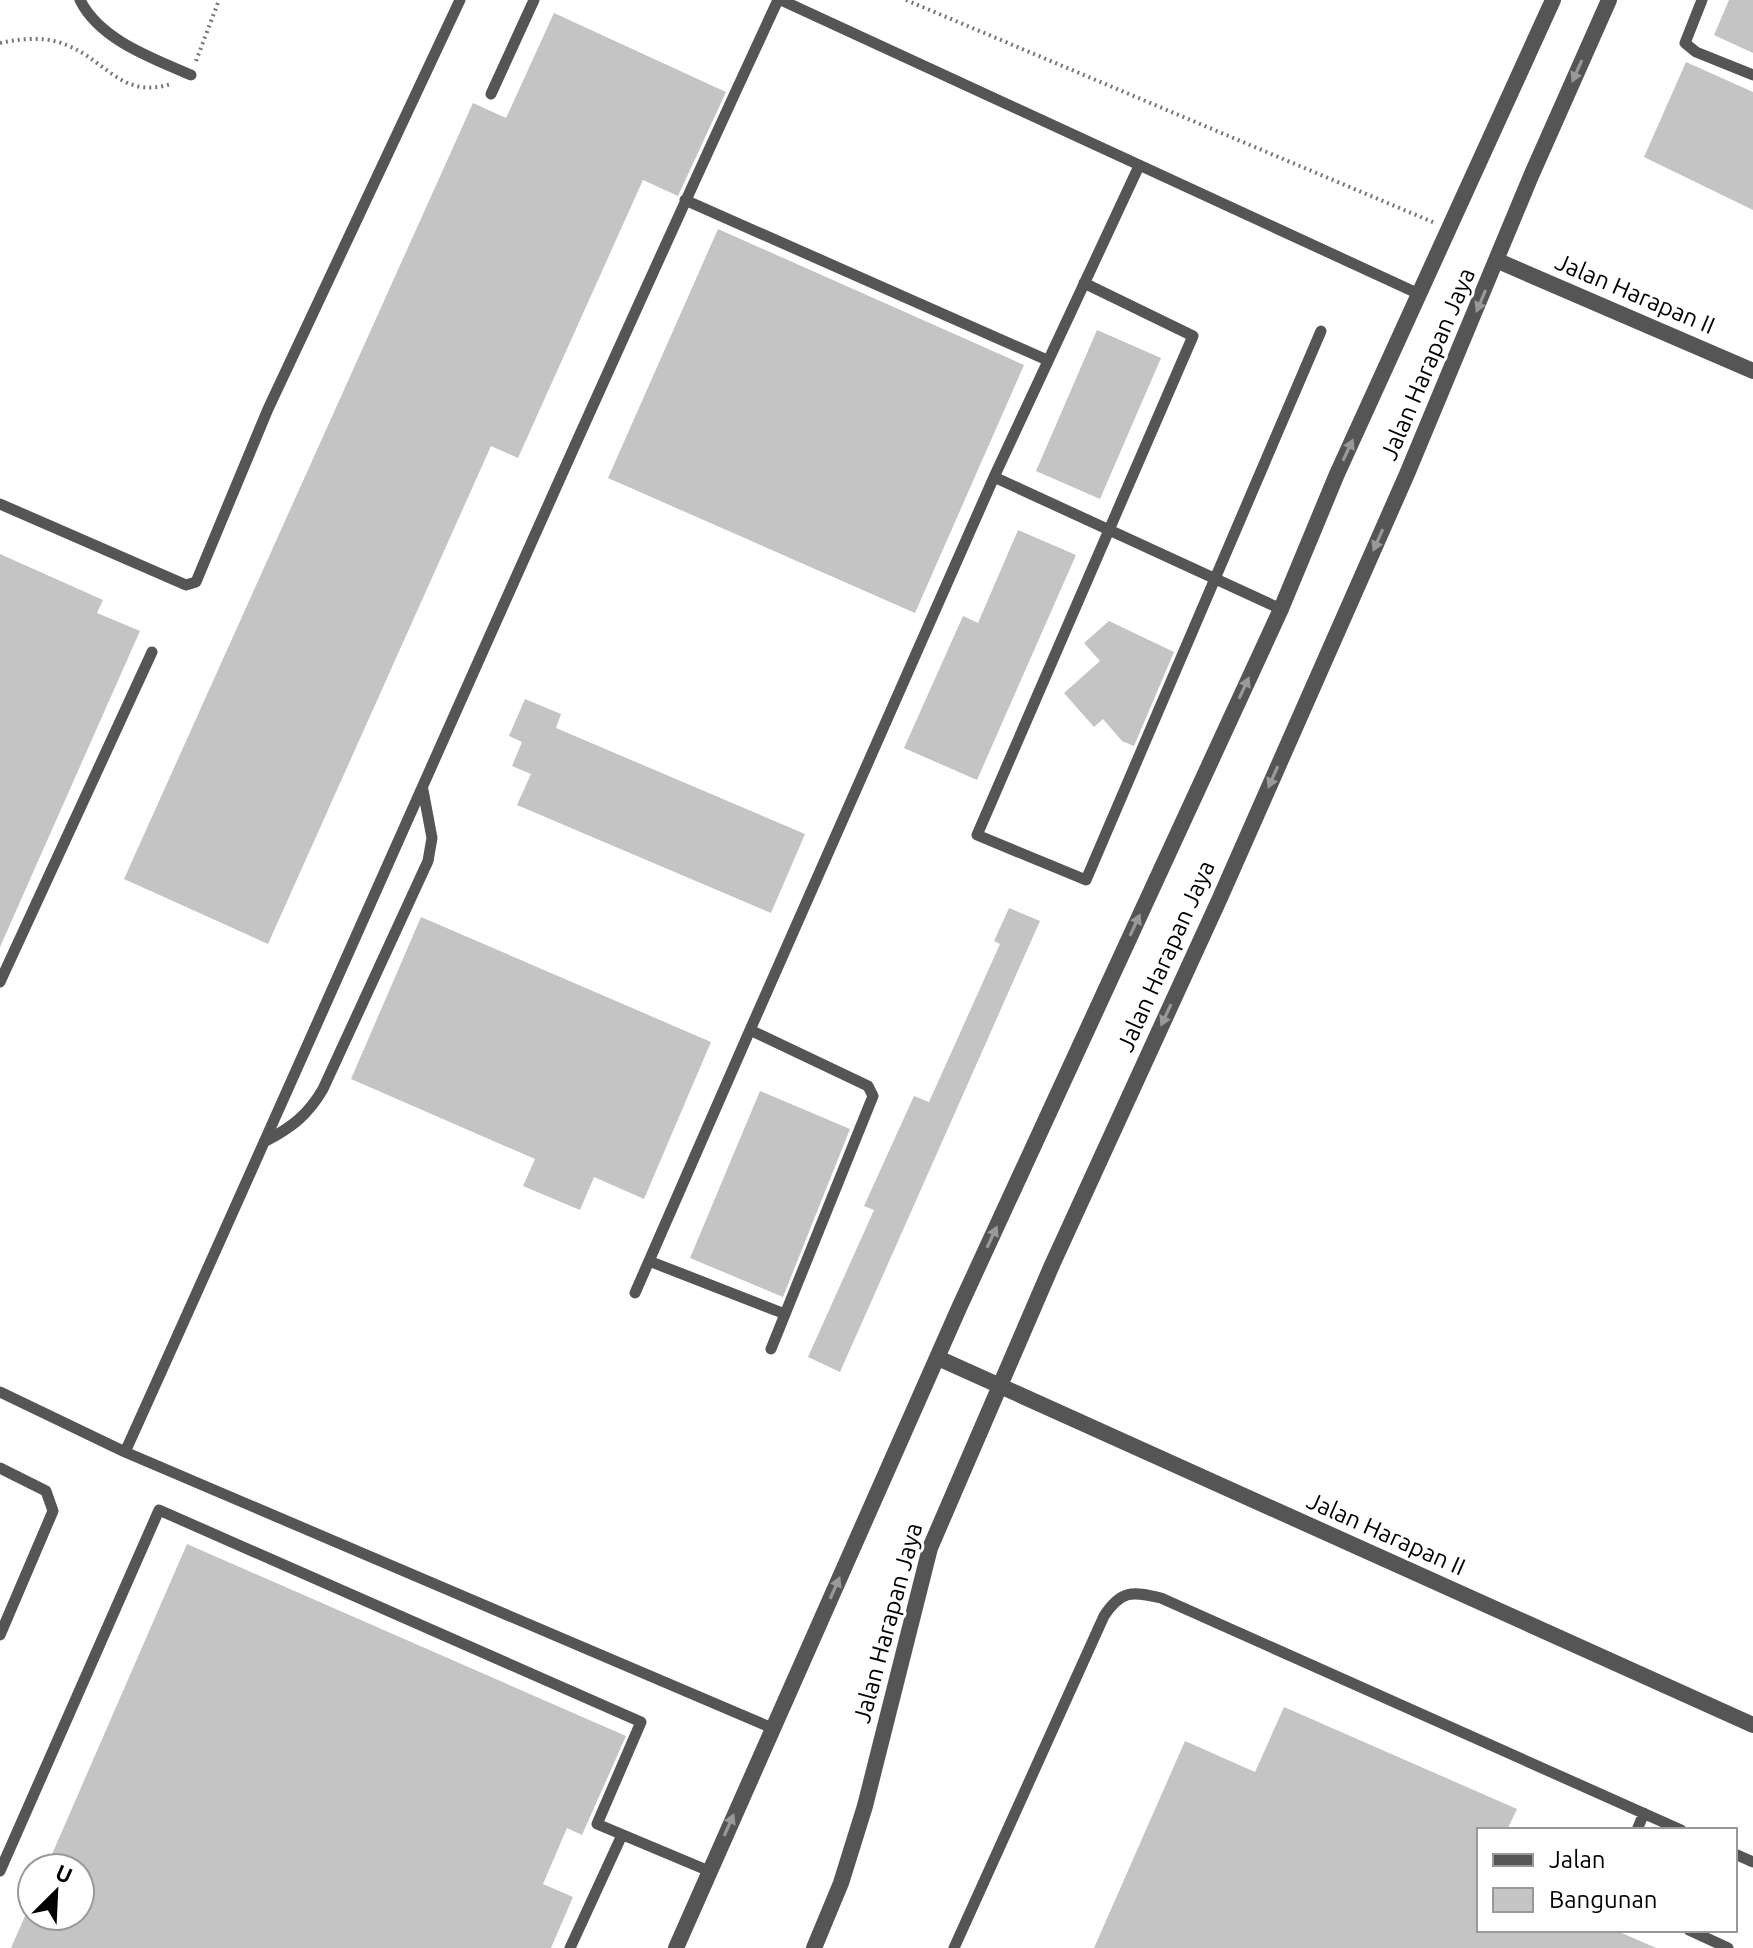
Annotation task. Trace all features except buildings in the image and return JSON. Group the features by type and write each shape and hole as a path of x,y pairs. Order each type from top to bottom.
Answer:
{"street":[{"name":"Jalan Harapan Jaya","path":"676,1948 959,1308 1281,609 1419,294 1553,0"},
{"name":"Jalan Harapan Jaya","path":"814,1948 841,1883 865,1806 930,1548 999,1386 1220,898 1609,0"},
{"name":"Jalan Harapan II","path":"1498,261 1753,371"},
{"name":"Jalan Harapan II","path":"938,1358 1753,1725"}],"lane":[{"path":"80,0 90,18 112,36 191,75"},
{"path":"0,504 186,585 196,582 268,409 460,0"},
{"path":"491,94 534,0"},
{"path":"125,1452 423,790 495,619 685,200 780,0 1419,294"},
{"path":"1702,0 1685,43 1696,52 1753,75"},
{"path":"635,1293 994,477 1139,166"},
{"path":"685,200 1047,360"},
{"path":"1084,283 1193,336 977,835 1086,880 1321,331"},
{"path":"994,477 1215,576 1281,609"},
{"path":"0,982 152,652"},
{"path":"266,1141 297,1124 323,1089 428,861 432,838 423,790"},
{"path":"750,1030 868,1086 873,1096 771,1349"},
{"path":"649,1261 785,1314"},
{"path":"0,1392 125,1452 772,1728"},
{"path":"0,1468 46,1491 53,1511 0,1635"},
{"path":"0,1871 159,1510 641,1722 597,1824 709,1871"},
{"path":"954,1948 1104,1616 1115,1600 1133,1593 1161,1598 1677,1828"},
{"path":"1638,1828 1644,1813"},
{"path":"570,1948 622,1835"},
{"path":"1693,1932 1728,1948"}],"path":[{"path":"0,43 36,38 69,46 124,81 145,89 167,86 191,75 219,0"},
{"path":"906,0 1449,229"}]}
